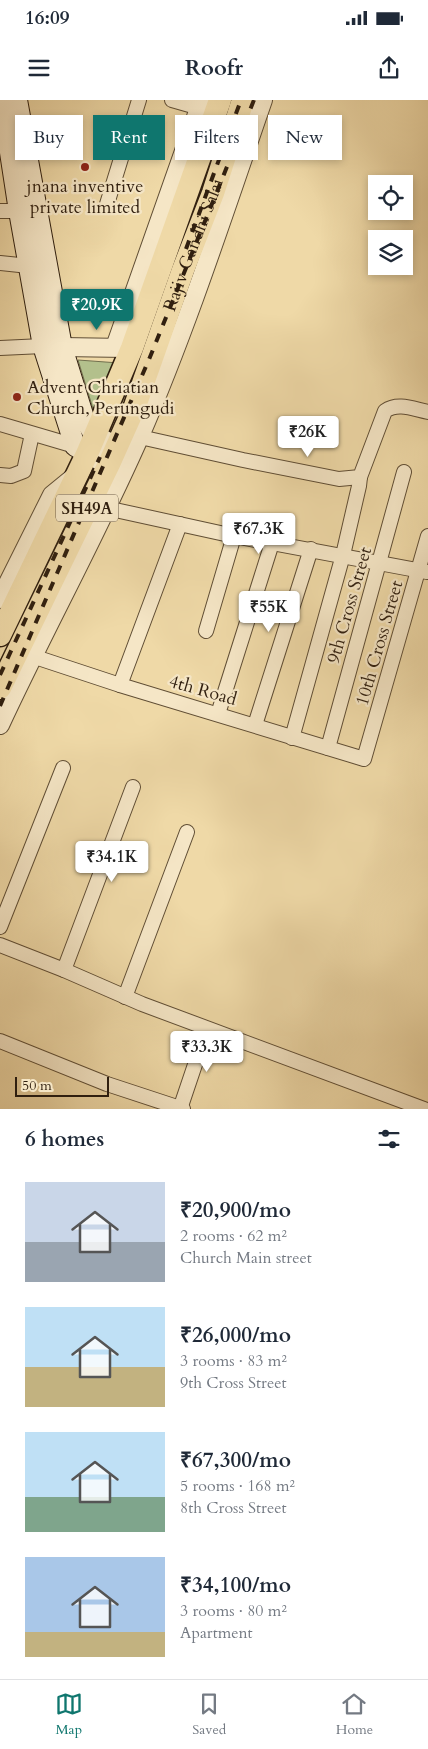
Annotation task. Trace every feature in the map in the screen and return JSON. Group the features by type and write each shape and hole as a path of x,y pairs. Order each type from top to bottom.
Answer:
{"main road":[{"path":"2,100 10,211 29,266 53,347 84,418 84,452 112,455"},
{"path":"17,100 53,347"},
{"name":"Rajiv Gandhi Salai","path":"0,688 25,654 135,406 183,270 213,193 242,100"},
{"name":"Rajiv Gandhi Salai","path":"0,636 84,452 123,348 207,103"}],"street":[{"path":"108,204 139,100"},
{"path":"172,100 207,103"},
{"path":"0,725 25,654 106,508 140,437 178,342 263,100"},
{"path":"0,263 29,266"},
{"path":"0,348 123,348"},
{"path":"292,738 343,555 360,477 385,411 394,406 399,406 428,412"},
{"path":"0,424 84,452 52,495 0,599"},
{"path":"0,475 11,476 24,471 32,434"},
{"path":"140,437 339,479 360,477"},
{"name":"9th Cross Street","path":"328,748 404,472"},
{"path":"106,508 234,536 423,571"},
{"path":"120,685 180,524"},
{"path":"206,631 234,536"},
{"name":"10th Cross Street","path":"364,758 423,571 428,536"},
{"path":"218,714 272,543"},
{"path":"255,725 311,549"},
{"name":"4th Road","path":"25,654 292,738 364,758"},
{"path":"0,927 63,768"},
{"path":"64,970 134,787"},
{"path":"125,997 188,832"},
{"path":"0,945 207,1029 424,1109"},
{"path":"0,1041 108,1084 181,1109 207,1029"}],"green space":[{"path":"78,360 119,363 94,412"}],"railway":[{"path":"186,249 241,100"},
{"path":"0,706 150,357 254,100"},
{"path":"0,675 100,457"}],"place":[{"name":"jnana inventive private limited","path":"85,167"},
{"name":"Advent Chriatian Church, Perungudi","path":"17,397"}]}
